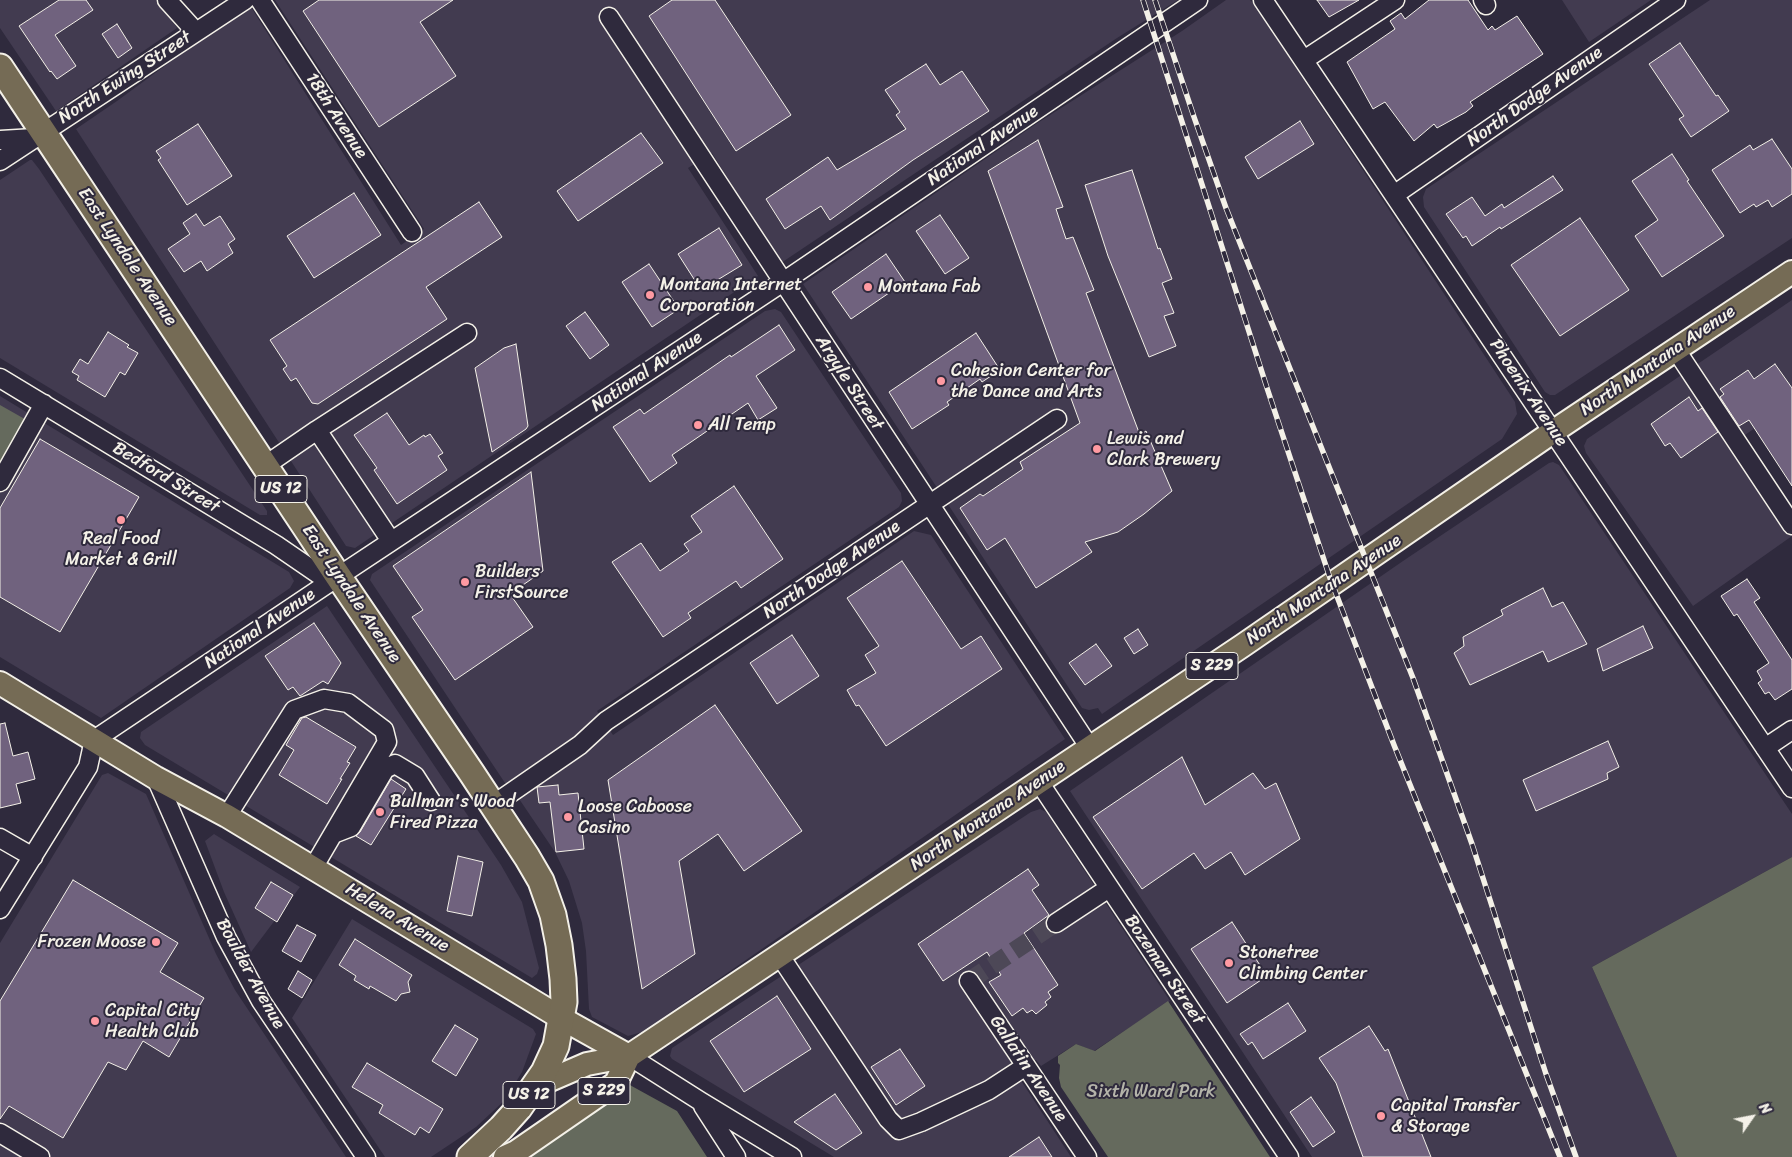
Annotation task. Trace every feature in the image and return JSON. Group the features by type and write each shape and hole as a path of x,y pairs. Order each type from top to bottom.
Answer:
{"highway":[{"name":"East Lyndale Avenue","path":"0,67 39,135 266,465 334,579 493,805 538,874 549,900 559,945 564,1002 561,1018"},
{"name":"North Montana Avenue","path":"470,1157 501,1128 536,1086 556,1046 561,1018"}],"main road":[{"name":"North Montana Avenue","path":"536,1086 586,1064 629,1056 1090,748 1554,431 1792,272"},
{"name":"Helena Avenue","path":"0,683 156,778 227,816 561,1018 629,1056"},
{"name":"S 229","path":"505,1157 516,1152 616,1083 629,1056"}],"street":[{"path":"167,0 196,32"},
{"name":"North Ewing Street","path":"0,140 39,135 244,0"},
{"name":"18th Avenue","path":"260,0 412,232"},
{"name":"National Avenue","path":"94,740 783,282 1198,0"},
{"name":"Phoenix Avenue","path":"1263,0 1792,788"},
{"path":"1304,60 1395,0"},
{"name":"North Dodge Avenue","path":"1394,195 1676,0"},
{"name":"Argyle Street","path":"609,18 1090,748"},
{"path":"0,161 39,135"},
{"path":"266,465 467,333"},
{"path":"1676,350 1792,525"},
{"name":"Bedford Street","path":"0,378 334,579"},
{"path":"0,482 44,404"},
{"name":"North Dodge Avenue","path":"493,805 580,745 606,720 1057,419"},
{"path":"317,430 391,541"},
{"path":"227,816 294,710 324,699 348,703 384,730 387,742 313,868"},
{"path":"1765,748 1792,730"},
{"path":"0,909 88,767 94,740"},
{"path":"333,834 351,827 385,769 395,764 415,776 431,801"},
{"name":"Boulder Avenue","path":"156,778 226,937 261,1001 366,1157"},
{"name":"Bozeman Street","path":"1039,782 1289,1157"},
{"path":"0,838 33,857"},
{"path":"1056,923 1109,888"},
{"path":"780,956 888,1120 899,1130 921,1122 989,1090 1026,1066"},
{"name":"Gallatin Avenue","path":"969,981 1087,1157"},
{"name":"Helena Avenue","path":"629,1056 700,1102 792,1157"},
{"path":"700,1102 736,1157"},
{"path":"0,1133 40,1157"}],"shaded area":[{"path":"0,0 156,0 177,28 56,111 0,28"},
{"path":"275,0 1178,0 1117,38 781,263 712,153 688,168 758,276 355,548 346,546 76,129 249,4 401,245 424,229"},
{"path":"1226,0 1250,0 1254,4 1515,402 1517,414 1502,439 1102,714 1098,708 1089,710 1082,708 803,284 1036,124 1182,31"},
{"path":"1562,0 1651,0 1589,42"},
{"path":"1710,0 1792,0 1792,238 1555,395 1550,395 1545,392 1424,207 1423,197 1426,189"},
{"path":"30,160 39,169 267,511 267,515 260,515 0,358 0,180"},
{"path":"1792,300 1792,403 1736,441 1792,525 1792,536 1693,606 1586,453 1584,446 1587,439"},
{"path":"775,309 781,312 901,493 902,501 899,507 597,711 613,735 914,531 931,535 1065,739 642,1032 628,1036 592,1017 589,1009 586,951 582,923 569,881 555,852 509,784 505,783 370,580 372,574 765,311"},
{"path":"0,396 289,572 294,581 290,588 101,718 0,657"},
{"path":"1553,462 1559,465 1792,814 1792,857 1592,967 1677,1157 1312,1157 1070,791 1403,561"},
{"path":"327,606 501,865 522,902 539,968 537,974 532,978 145,745 140,738 141,732"},
{"path":"108,773 146,794 216,954 235,990 346,1157 0,1157 0,943 102,775"},
{"path":"1040,809 1046,812 1170,1001 1094,1051 1076,1044 1041,1066 1036,1060 1016,1073 1071,1157 834,1157 672,1059 670,1056 672,1048 1031,812"},
{"path":"214,834 300,887 251,952 224,892 205,841"},
{"path":"352,919 533,1029 536,1034 522,1072 505,1100 476,1127 431,1157 385,1157 292,1018"}],"green space":[{"path":"0,405 30,422 0,473"},
{"path":"1792,857 1792,1157 1677,1157 1592,967"},
{"name":"Sixth Ward Park","path":"1168,1001 1270,1157 1108,1157 1061,1087 1058,1056 1076,1044 1095,1051"},
{"path":"628,1084 677,1111 707,1157 519,1157"}],"building":[{"path":"59,0 86,0 93,10 55,35 76,66 57,79 50,72 19,26"},
{"path":"319,0 453,0 420,22 456,76 379,127 303,11"},
{"path":"672,0 715,0 791,115 736,151 649,16"},
{"path":"1317,0 1359,0 1329,17"},
{"path":"1429,0 1468,0 1488,30 1492,26 1495,30 1517,16 1543,54 1470,102 1473,106 1466,112 1437,128 1434,124 1414,141 1385,102 1373,109 1347,62 1395,29 1390,21 1401,13 1405,19"},
{"path":"117,24 132,48 118,58 102,34"},
{"path":"1680,43 1716,96 1718,95 1729,111 1691,137 1679,119 1684,116 1649,64"},
{"path":"926,64 940,85 962,71 989,111 913,160 830,220 821,206 785,229 766,199 828,157 837,170 906,129 896,115 900,112 885,90"},
{"path":"1300,121 1314,144 1258,179 1245,157"},
{"path":"198,124 232,176 187,205 158,160 161,158 156,151"},
{"path":"641,133 663,163 578,221 557,191"},
{"path":"1772,139 1792,169 1792,194 1772,207 1768,200 1756,207 1754,204 1740,213 1712,170 1750,145 1753,150"},
{"name":"Lewis and Clark Brewery","path":"1038,140 1063,207 1056,209 1066,239 1073,237 1094,290 1086,293 1140,435 1146,431 1172,491 1118,532 1085,542 1092,552 1036,588 1005,538 987,550 960,508 980,494 983,496 1023,469 1020,462 1080,423 988,171"},
{"path":"1672,154 1689,180 1687,181 1724,236 1662,277 1635,236 1658,220 1632,181"},
{"path":"1132,170 1158,249 1160,248 1172,279 1162,283 1174,313 1164,316 1176,346 1149,357 1108,256 1085,185"},
{"path":"1553,176 1563,190 1501,229 1500,227 1472,246 1466,236 1463,238 1446,214 1472,197 1485,216 1502,204 1504,208"},
{"path":"354,193 381,235 314,278 287,236"},
{"path":"479,202 502,237 426,287 447,319 318,404 312,403 296,378 291,381 283,369 287,366 270,340"},
{"path":"196,214 204,226 220,216 235,239 228,244 233,253 207,271 201,261 184,272 168,249 190,234 183,223"},
{"path":"940,215 969,258 945,274 916,231"},
{"path":"1580,218 1629,290 1560,336 1511,265"},
{"path":"719,228 742,265 701,290 678,254"},
{"name":"Montana Fab","path":"886,254 905,282 851,319 832,292"},
{"name":"Montana Internet Corporation","path":"649,264 679,309 652,327 622,282"},
{"path":"585,312 609,345 590,359 566,326"},
{"path":"779,325 795,350 756,376 777,408 758,420 748,403 672,455 677,463 650,482 613,427 640,409 644,414 730,355 731,357"},
{"path":"108,332 138,353 125,375 120,372 105,397 77,380 79,376 72,372 80,359 88,364"},
{"name":"Cohesion Center for the Dance and Arts","path":"976,333 1000,370 982,382 980,379 947,402 949,405 912,429 889,392"},
{"path":"516,344 528,426 492,452 475,368 504,348"},
{"path":"1775,364 1792,388 1792,486 1749,420 1739,426 1720,397 1724,394 1720,389 1748,370 1754,379"},
{"path":"1689,397 1698,411 1702,408 1718,432 1681,458 1670,443 1665,446 1651,424"},
{"path":"387,413 409,445 424,435 425,437 430,434 443,453 438,456 447,470 397,504 374,470 377,468 354,435"},
{"path":"40,439 139,497 60,632 0,597 0,508"},
{"name":"Builders FirstSource","path":"531,472 543,571 510,594 533,627 455,680 412,617 423,610 393,566"},
{"path":"734,486 783,559 741,588 736,581 688,613 691,618 663,637 612,562 641,543 660,571 689,551 684,544 702,532 691,516"},
{"path":"902,561 961,649 981,636 1002,669 886,746 859,705 856,706 847,690 876,673 865,655 879,646 847,598"},
{"path":"1747,579 1760,598 1754,602 1792,660 1792,689 1775,700 1769,692 1765,694 1758,683 1762,680 1757,671 1769,663 1737,614 1734,616 1721,596"},
{"path":"1543,588 1552,607 1563,602 1587,644 1548,662 1543,651 1470,685 1454,653 1464,646 1463,637 1503,615 1501,610"},
{"path":"314,623 341,663 328,684 323,681 300,696 293,687 288,690 265,656"},
{"path":"1643,626 1653,648 1603,671 1597,649"},
{"path":"1138,629 1148,645 1134,654 1124,638"},
{"path":"792,635 819,676 777,704 750,663"},
{"path":"1096,644 1112,666 1085,685 1069,663"},
{"path":"715,705 802,831 744,871 718,834 679,861 695,954 642,989 608,780"},
{"path":"306,717 356,747 347,762 350,763 340,779 342,779 327,804 279,775 294,750 286,745 302,718"},
{"path":"5,723 13,756 28,752 35,779 16,784 21,803 0,808 0,724"},
{"path":"1608,741 1619,767 1607,773 1608,779 1536,811 1523,780"},
{"path":"1182,757 1205,805 1253,773 1265,789 1276,783 1300,839 1245,875 1231,852 1205,869 1194,853 1142,889 1093,817"},
{"name":"Bullman's Wood Fired Pizza","path":"391,779 406,789 371,845 356,836"},
{"name":"Loose Caboose Casino","path":"558,785 559,795 578,793 584,849 556,852 550,802 539,803 537,787"},
{"path":"458,856 483,862 472,916 447,911"},
{"path":"1028,869 1039,885 1032,890 1049,915 1024,933 1058,985 1048,992 1051,997 1045,1002 1047,1005 1036,1014 1032,1010 1027,1013 1023,1008 1012,1016 989,982 1001,975 987,952 943,981 918,944"},
{"name":"Capital City Health Club","path":"73,880 178,943 160,972 204,998 169,1057 143,1041 126,1070 108,1062 63,1138 9,1106 0,1119 0,1001"},
{"path":"271,882 293,895 277,922 255,908"},
{"name":"Stonetree Climbing Center","path":"1232,922 1267,976 1227,1003 1191,949"},
{"path":"297,925 316,935 301,962 282,951"},
{"path":"355,939 412,975 408,982 410,992 401,994 396,1001 370,986 369,989 354,980 356,976 339,965"},
{"path":"298,971 312,980 302,998 288,989"},
{"path":"777,996 811,1049 744,1092 710,1041"},
{"path":"1288,1003 1306,1031 1263,1059 1252,1042 1248,1045 1240,1034"},
{"path":"455,1025 478,1039 456,1076 432,1061"},
{"name":"Capital Transfer & Storage","path":"1369,1026 1385,1051 1388,1049 1431,1157 1363,1157 1336,1083 1319,1058"},
{"path":"900,1049 925,1086 896,1105 871,1067"},
{"path":"367,1063 443,1109 429,1133 420,1127 415,1135 379,1113 383,1105 352,1087"},
{"path":"835,1094 862,1133 836,1150 794,1122"},
{"path":"1311,1097 1335,1132 1313,1147 1290,1112"},
{"path":"1039,1137 1052,1157 1009,1157"}],"tunnel":[{"path":"969,981 1056,923"}],"railway":[{"path":"1143,0 1330,578 1394,745 1560,1157"},
{"path":"1155,0 1226,208 1413,678 1472,844 1546,1074 1576,1157"}],"place":[{"name":"Montana Fab","path":"868,287"},
{"name":"Montana Internet Corporation","path":"650,295"},
{"name":"Cohesion Center for the Dance and Arts","path":"941,381"},
{"name":"All Temp","path":"698,425"},
{"name":"Lewis and Clark Brewery","path":"1097,449"},
{"name":"Real Food Market & Grill","path":"121,520"},
{"name":"Builders FirstSource","path":"465,582"},
{"name":"Bullman's Wood Fired Pizza","path":"380,812"},
{"name":"Loose Caboose Casino","path":"568,817"},
{"name":"Frozen Moose","path":"156,942"},
{"name":"Stonetree Climbing Center","path":"1229,963"},
{"name":"Capital City Health Club","path":"95,1021"},
{"name":"Capital Transfer & Storage","path":"1381,1116"}]}
